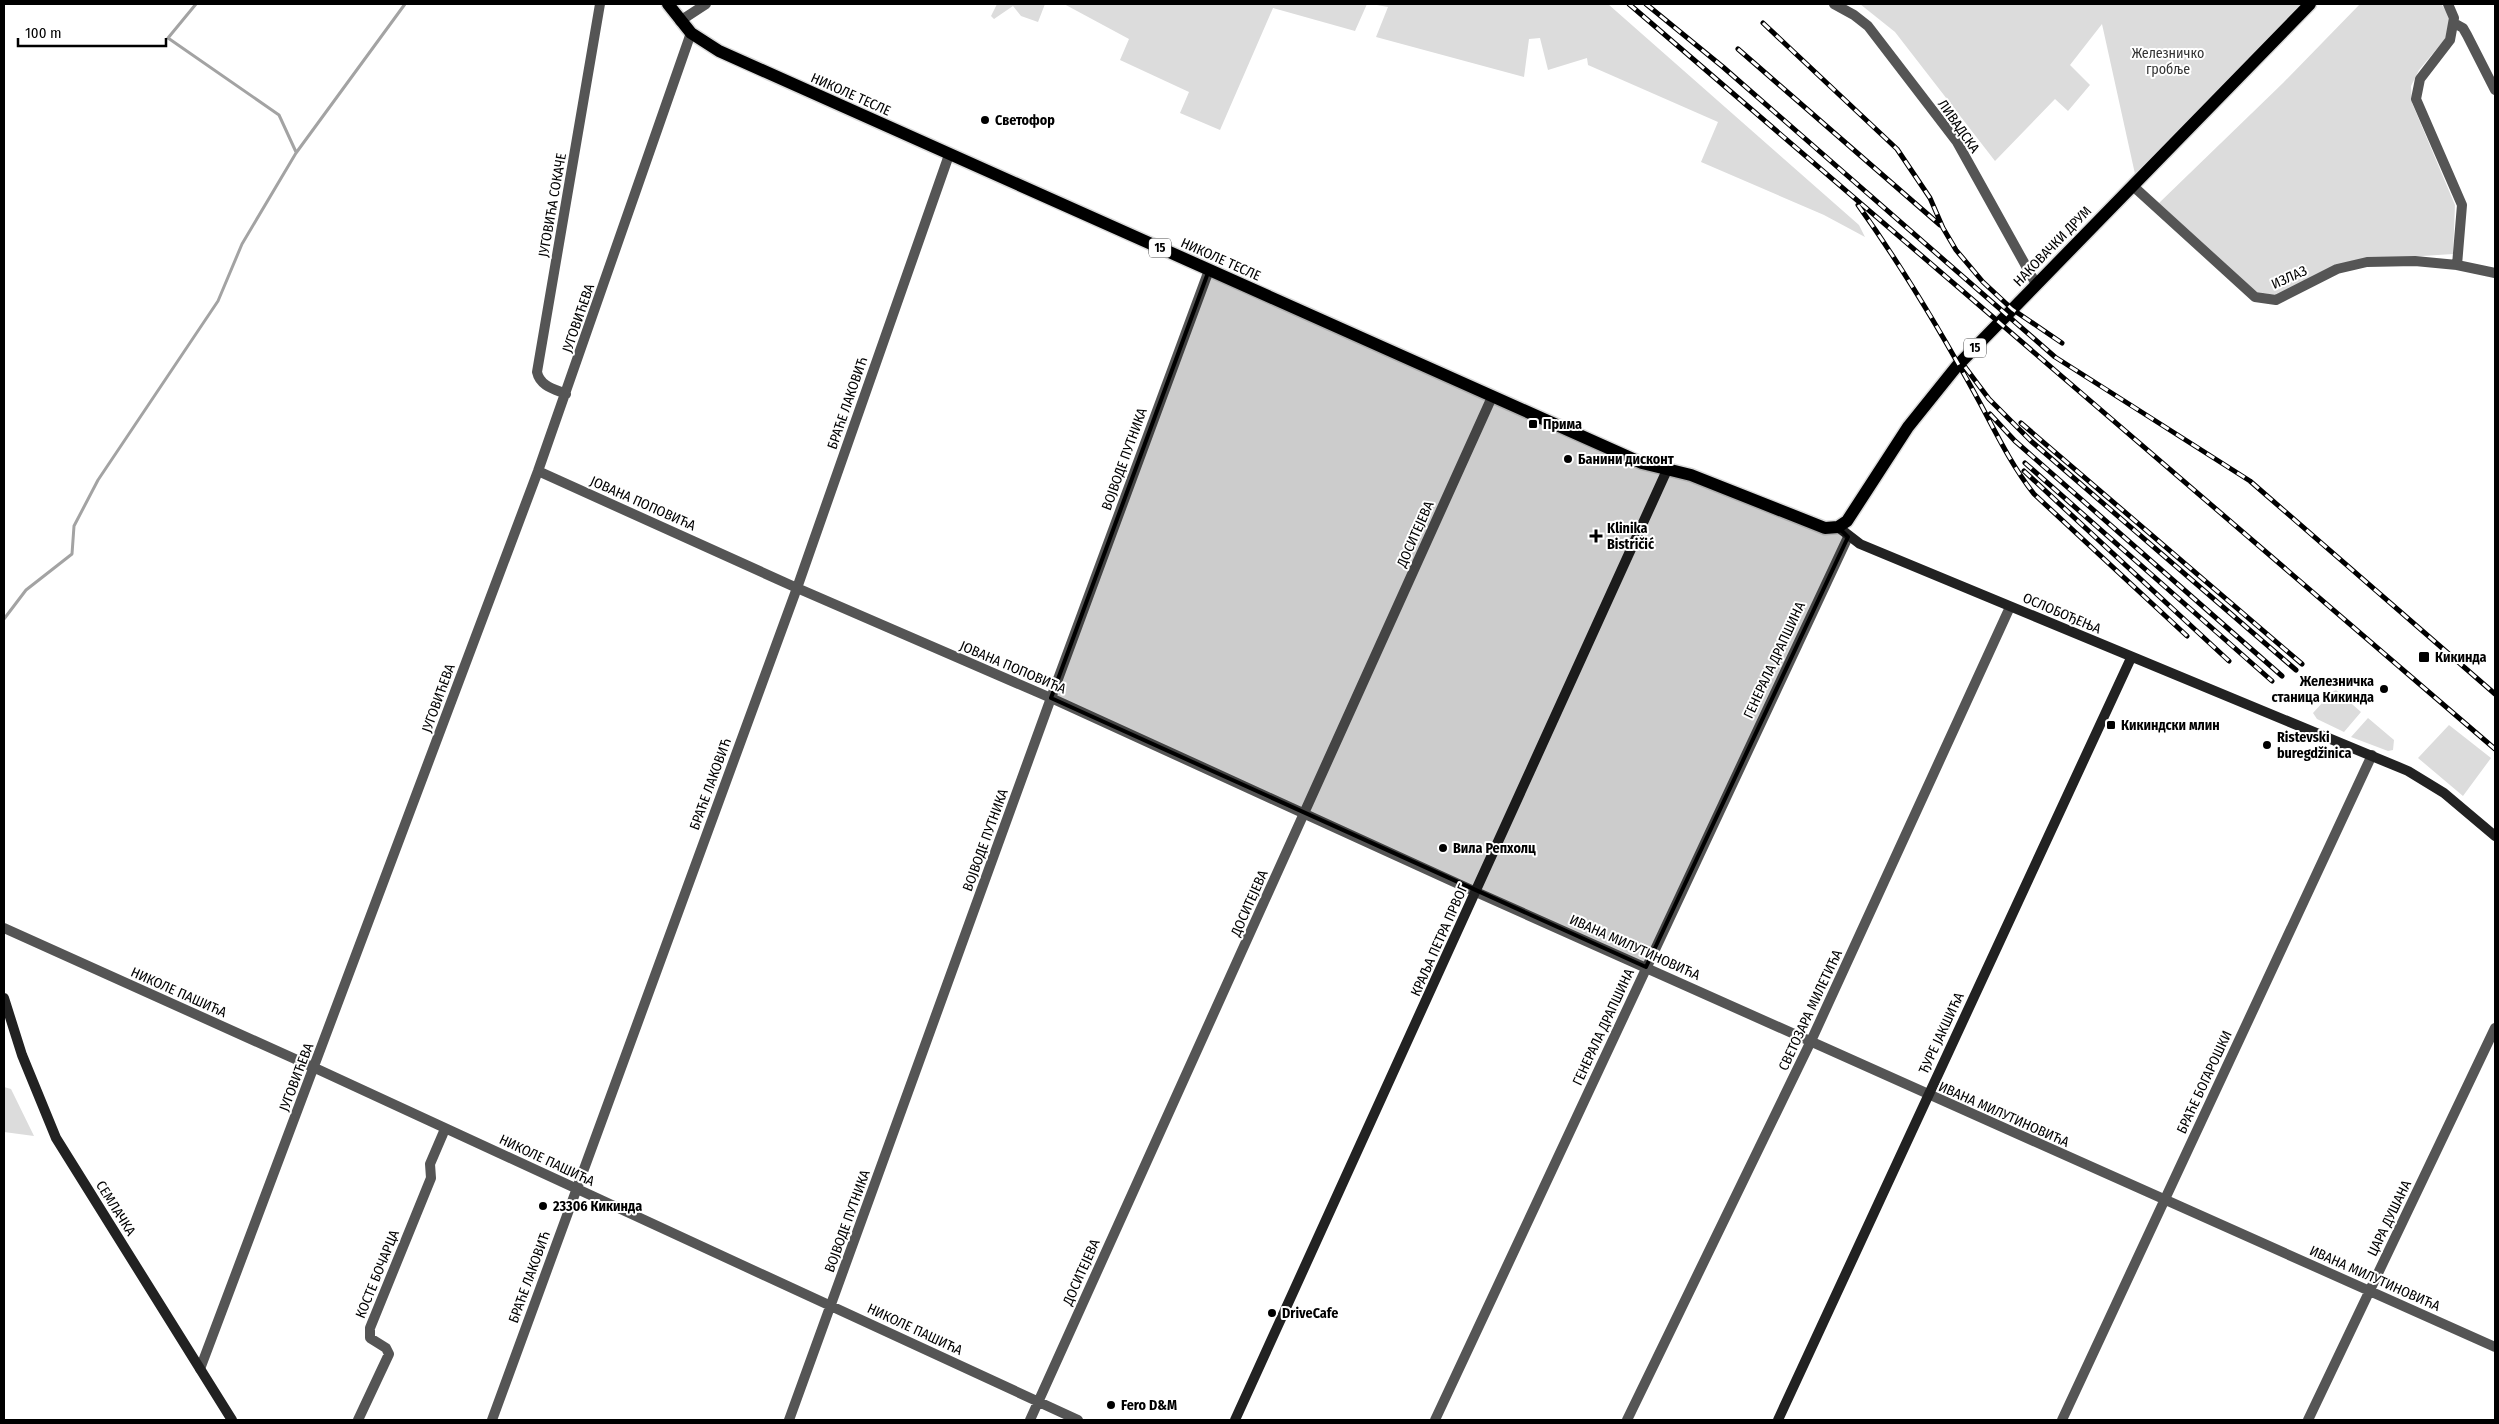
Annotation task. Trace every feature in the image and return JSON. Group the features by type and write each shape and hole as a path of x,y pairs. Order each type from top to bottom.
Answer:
{"main road":[{"name":"НИКОЛЕ ТЕСЛЕ","path":"668,4 691,33 719,51 1492,397 1642,463 1667,470"},
{"name":"НАКОВАЧКИ ДРУМ","path":"1838,527 1847,521 1908,427 1935,391 2036,284 2310,4"},
{"name":"15","path":"1667,470 1692,475 1825,528 1838,527"},
{"name":"КРАЉА ПЕТРА ПРВОГ","path":"1235,1420 1667,470"},
{"name":"ОСЛОБОЂЕЊА","path":"1838,527 1848,537 1860,544 2131,658 2408,771 2444,794 2495,836"},
{"name":"ЂУРЕ ЈАКШИЋА","path":"1778,1420 2131,658"},
{"name":"СЕМЛАЧКА","path":"4,998 25,1063 56,1138 232,1420"}],"street":[{"name":"ЈУГОВИЋА СОКАЧЕ","path":"566,394 543,384 539,380 537,372 600,4"},
{"path":"680,21 706,4"},
{"name":"ЛИВАДСКА","path":"1834,4 1854,15 1868,26 1957,142 2036,284"},
{"path":"2448,4 2451,7 2454,23 2450,40 2420,79 2416,99 2462,205 2458,265"},
{"path":"2454,23 2463,28 2495,90"},
{"name":"ЈУГОВИЋЕВА","path":"200,1369 315,1068 538,471 691,33"},
{"name":"БРАЋЕ ЛАКОВИЋ","path":"492,1420 797,588 949,155"},
{"name":"ИЗЛАЗ","path":"2133,186 2255,297 2276,300 2337,269 2367,262 2415,261 2458,265 2495,273"},
{"name":"ВОЈВОДЕ ПУТНИКА","path":"789,1420 1051,698 1209,270"},
{"name":"ДОСИТЕЈЕВА","path":"1030,1420 1492,397"},
{"name":"ЈОВАНА ПОПОВИЋА","path":"538,471 797,588 1051,698 1476,892"},
{"name":"ГЕНЕРАЛА ДРАПШИНА","path":"1435,1420 1848,537"},
{"name":"СВЕТОЗАРА МИЛЕТИЋА","path":"1627,1420 1811,1041 2010,607"},
{"name":"БРАЋЕ БОГАРОШКИ","path":"2062,1420 2372,755"},
{"name":"ИВАНА МИЛУТИНОВИЋА","path":"1476,892 2495,1347"},
{"name":"НИКОЛЕ ПАШИЋА","path":"4,928 315,1068 1078,1420"},
{"name":"ЦАРА ДУШАНА","path":"2308,1420 2495,1028"},
{"name":"КОСТЕ БОЧАРЦА","path":"358,1420 389,1354 386,1348 370,1338 370,1328 428,1186 430,1164 446,1129"}],"highlighted area":[{"path":"1209,270 1642,463 1691,475 1825,528 1838,527 1848,537 1646,967 1051,698"}],"green space":[{"path":"997,4 1045,4 1038,22 1021,16 1013,6 994,19 991,16"},
{"path":"1064,4 1367,4 1355,31 1273,8 1220,130 1180,113 1189,92 1120,60 1129,39"},
{"path":"1371,4 1608,4 1859,225 1865,237 1824,215 1701,162 1718,122 1588,65 1587,58 1548,70 1540,38 1529,39 1524,77 1376,37 1388,7"},
{"name":"Железничко гробље","path":"1860,4 2302,4 2135,174 2102,24 2070,65 2090,85 2068,111 2055,99 1995,161 1895,32"},
{"path":"2360,4 2441,4 2449,14 2450,33 2419,70 2411,86 2412,103 2455,205 2453,254 2361,260 2276,295 2257,292 2159,203 2283,83"},
{"path":"2336,690 2361,712 2344,732 2317,719 2313,713"},
{"path":"2368,718 2394,740 2393,750 2388,751 2351,737"},
{"path":"2449,725 2491,758 2463,796 2418,758"},
{"path":"4,1087 11,1089 34,1136 4,1132"}],"waterway":[{"path":"196,4 168,38 279,115 296,152"},
{"path":"4,619 26,590 72,554 74,526 98,480 218,301 242,244 296,153 405,4"}],"railway":[{"path":"1629,4 2495,749"},
{"path":"1646,4 1723,67 2055,357 2250,481 2495,694"},
{"path":"1763,23 1897,149 1930,198 1943,228 1956,250 1983,282 2012,309 2062,343"},
{"path":"1738,49 1940,225"},
{"path":"1858,205 1922,302 2012,461 2034,494 2187,636"},
{"path":"1965,367 1989,399 2031,441 2296,670"},
{"path":"1990,414 2015,441 2282,676"},
{"path":"2021,423 2302,664"},
{"path":"2025,463 2272,681"},
{"path":"2024,471 2229,661"}],"place":[{"name":"Светофор","path":"985,120"},
{"name":"Прима","path":"1533,424"},
{"name":"Банини дисконт","path":"1568,459"},
{"name":"Klinika Bistričić","path":"1596,536"},
{"name":"Кикинда","path":"2424,657"},
{"name":"Железничка станица Кикинда","path":"2384,689"},
{"name":"Кикиндски млин","path":"2111,725"},
{"name":"Ristevski buregdžinica","path":"2267,745"},
{"name":"Вила Репхолц","path":"1443,848"},
{"name":"23306 Кикинда","path":"543,1206"},
{"name":"DriveCafe","path":"1272,1313"},
{"name":"Fero D&M","path":"1111,1405"}]}
